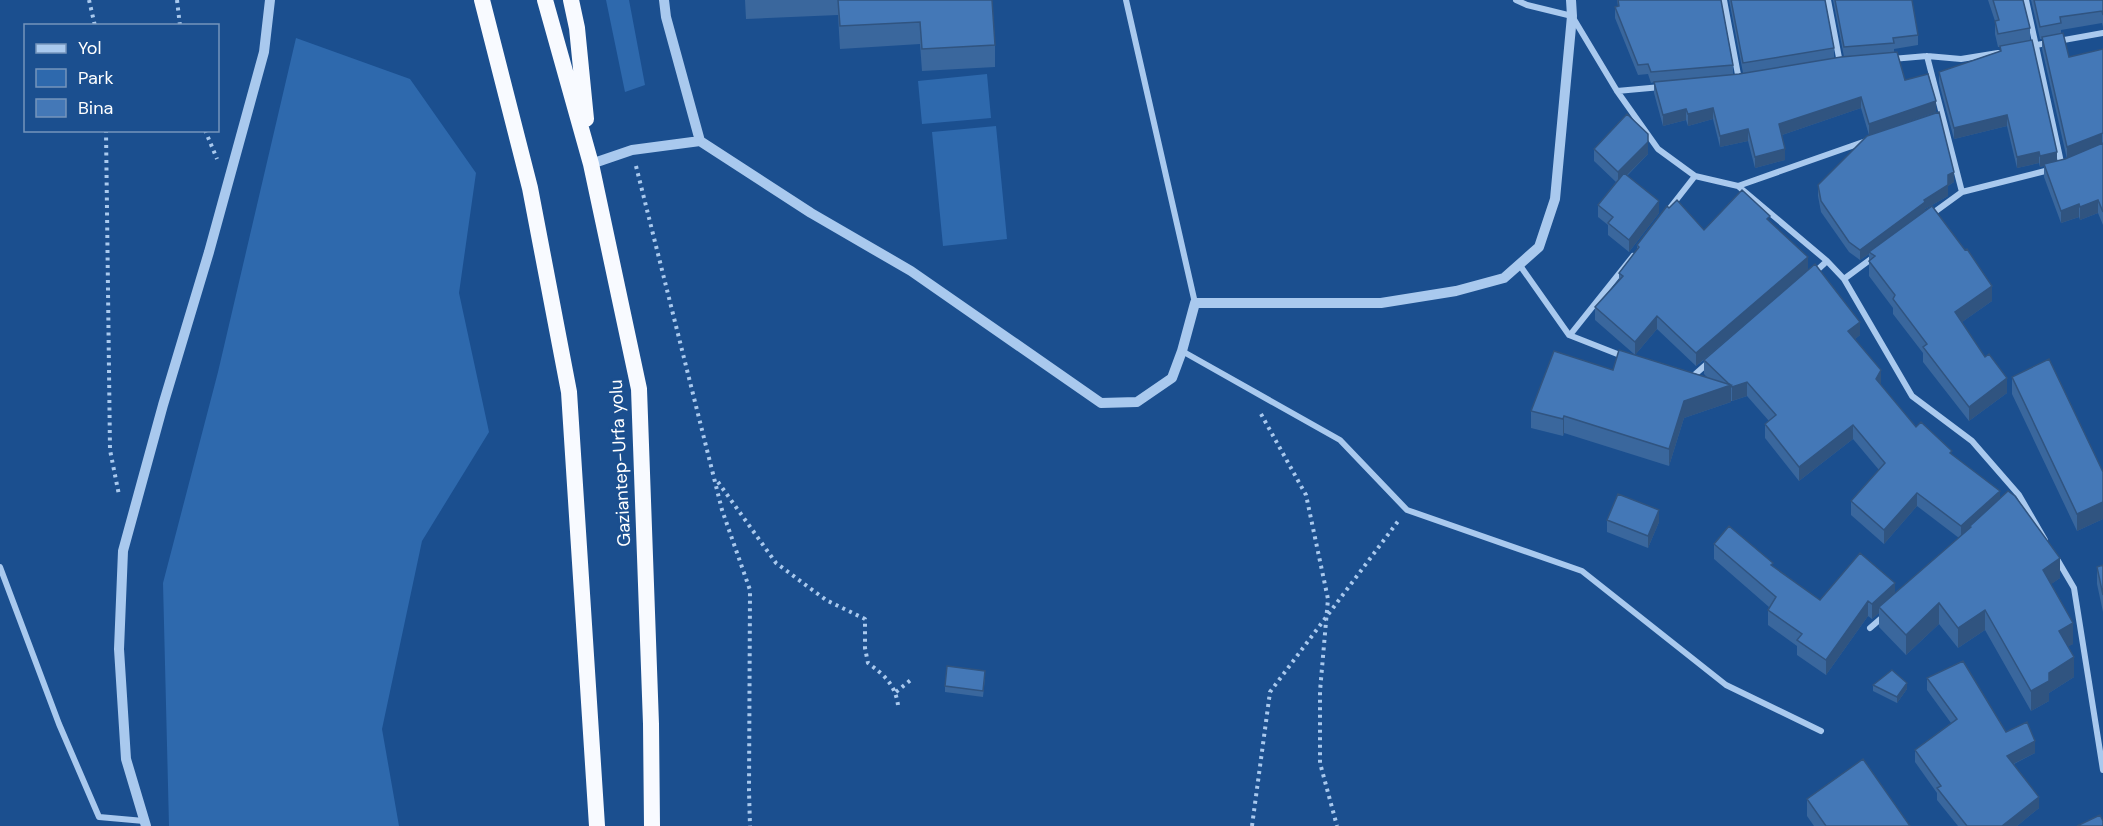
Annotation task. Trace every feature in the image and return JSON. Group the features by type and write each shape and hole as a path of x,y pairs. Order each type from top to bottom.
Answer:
{"highway":[{"path":"482,0 530,188 568,392 597,826"},
{"name":"Gaziantep-Urfa yolu","path":"545,0 591,164 639,389 651,724 652,826"},
{"path":"571,0 577,28 591,164"}],"street":[{"path":"0,567 59,724 99,817 146,823 126,759 119,649 123,551 264,52 270,0"},
{"path":"664,0 666,18 700,141"},
{"path":"591,164 632,150 700,141 811,213 911,271 1101,403 1137,402 1172,378 1195,303 1126,0"},
{"path":"1516,0 1572,16 1617,91 1658,149 1695,176 1738,186 1827,261 1844,279 1912,396 1972,441 2019,495 2074,588 2103,770"},
{"path":"1195,303 1381,303 1456,291 1503,278 1539,247 1555,199 1572,16 1571,0"},
{"path":"1724,0 1739,81"},
{"path":"1828,0 1840,63"},
{"path":"2026,0 2063,167"},
{"path":"2019,49 2103,33"},
{"path":"1883,59 1927,56 1961,59 2010,51"},
{"path":"1927,56 1962,192"},
{"path":"1829,65 1851,62"},
{"path":"1728,81 1750,78"},
{"path":"1617,91 1672,86"},
{"path":"1933,118 1943,115"},
{"path":"1738,186 1879,137"},
{"path":"1926,218 1962,192 2073,163"},
{"path":"1666,214 1695,176"},
{"path":"1570,335 1636,251"},
{"path":"1844,279 1880,252"},
{"path":"1810,276 1827,261"},
{"path":"1519,264 1570,335 1633,360"},
{"path":"1182,351 1246,387"},
{"path":"1182,351 1340,440 1407,510 1582,571 1726,685 1821,731"},
{"path":"1687,381 1713,359"},
{"path":"2010,502 2019,495"},
{"path":"1870,628 1887,612"}],"path":[{"path":"89,0 95,24"},
{"path":"177,0 180,24"},
{"path":"106,132 110,450 127,537"},
{"path":"632,150 722,510 750,590 750,826"},
{"path":"1246,387 1306,495 1328,599 1320,691 1320,763 1337,826"},
{"path":"716,479 776,562 826,600 865,619 865,648 868,663 885,675 896,692 898,705"},
{"path":"1252,826 1270,692 1407,510"},
{"path":"896,692 912,679"}],"green space":[{"path":"606,0 629,0 645,85 625,92"},
{"path":"296,38 410,79 476,173 459,293 489,432 422,541 382,729 399,826 169,826 163,583 218,372"},
{"path":"987,74 991,118 922,124 918,81"},
{"path":"996,126 1007,239 943,246 932,132"}],"building":[{"path":"838,0 992,0 995,45 922,49 920,22 840,26"},
{"path":"1618,0 1721,0 1733,65 1651,72 1648,64 1638,65 1615,7 1619,6"},
{"path":"1731,0 1825,0 1834,48 1743,63"},
{"path":"1835,0 1912,0 1918,35 1893,38 1894,43 1844,47"},
{"path":"1993,0 2023,0 2030,28 1998,34 1995,21 1999,20"},
{"path":"2034,0 2103,0 2103,15 2102,11 2060,17 2061,23 2040,27"},
{"path":"2063,33 2069,57 2103,49 2103,133 2067,147 2042,37"},
{"path":"2032,40 2057,152 2040,156 2039,152 2017,157 2007,115 1954,128 1939,72 2001,51 2000,46"},
{"path":"1897,52 1905,80 1928,74 1936,101 1869,124 1861,97 1779,124 1785,149 1755,157 1748,129 1720,136 1713,108 1688,114 1686,109 1663,115 1654,82 1739,74 1841,57"},
{"path":"1939,112 1954,172 1948,175 1948,185 1924,200 1925,202 1860,250 1849,242 1821,201 1818,185 1867,136"},
{"path":"1627,114 1648,134 1648,142 1618,172 1594,149"},
{"path":"2103,143 2103,212 2098,200 2061,211 2044,164 2065,159"},
{"path":"1624,173 1659,201 1629,240 1608,223 1613,217 1598,205"},
{"path":"1742,190 1770,216 1767,219 1808,257 1696,353 1657,316 1635,342 1595,307 1623,276 1619,273 1667,206 1669,208 1677,200 1704,230"},
{"path":"1932,206 1965,250 1967,249 1992,286 1955,312 1985,357 1989,354 2007,378 1969,407 1923,347 1927,344 1893,299 1895,295 1869,261 1875,256 1869,252"},
{"path":"1815,264 1860,322 1848,331 1881,370 1876,379 1916,427 1921,422 1952,451 1950,453 2000,491 1961,526 1917,493 1884,530 1851,501 1885,463 1853,425 1799,467 1765,424 1776,415 1747,382 1732,387 1704,360"},
{"path":"1619,350 1731,385 1684,401 1669,449 1564,416 1563,419 1531,411 1554,351 1613,370"},
{"path":"2049,359 2103,472 2103,502 2077,514 2012,377"},
{"path":"2008,491 2015,496 2060,558 2043,570 2073,623 2059,631 2074,657 2049,673 2049,681 2031,691 1985,610 1958,628 1939,603 1906,635 1879,607 1971,527"},
{"path":"1618,494 1659,510 1648,536 1607,520"},
{"path":"1729,526 1773,563 1771,565 1820,600 1860,553 1895,583 1872,604 1868,601 1826,660 1797,640 1802,634 1768,610 1776,597 1714,544"},
{"path":"2103,565 2103,595 2097,567"},
{"path":"1963,661 2006,732 2027,722 2035,741 2007,756 2039,797 2002,826 1967,826 1937,788 1941,786 1915,750 1957,719 1927,678"},
{"path":"947,666 985,671 983,691 945,686"},
{"path":"1892,670 1907,683 1897,697 1873,685"},
{"path":"1863,759 1910,826 1826,826 1807,799"},
{"path":"2100,815 2103,826 2077,826"}]}
